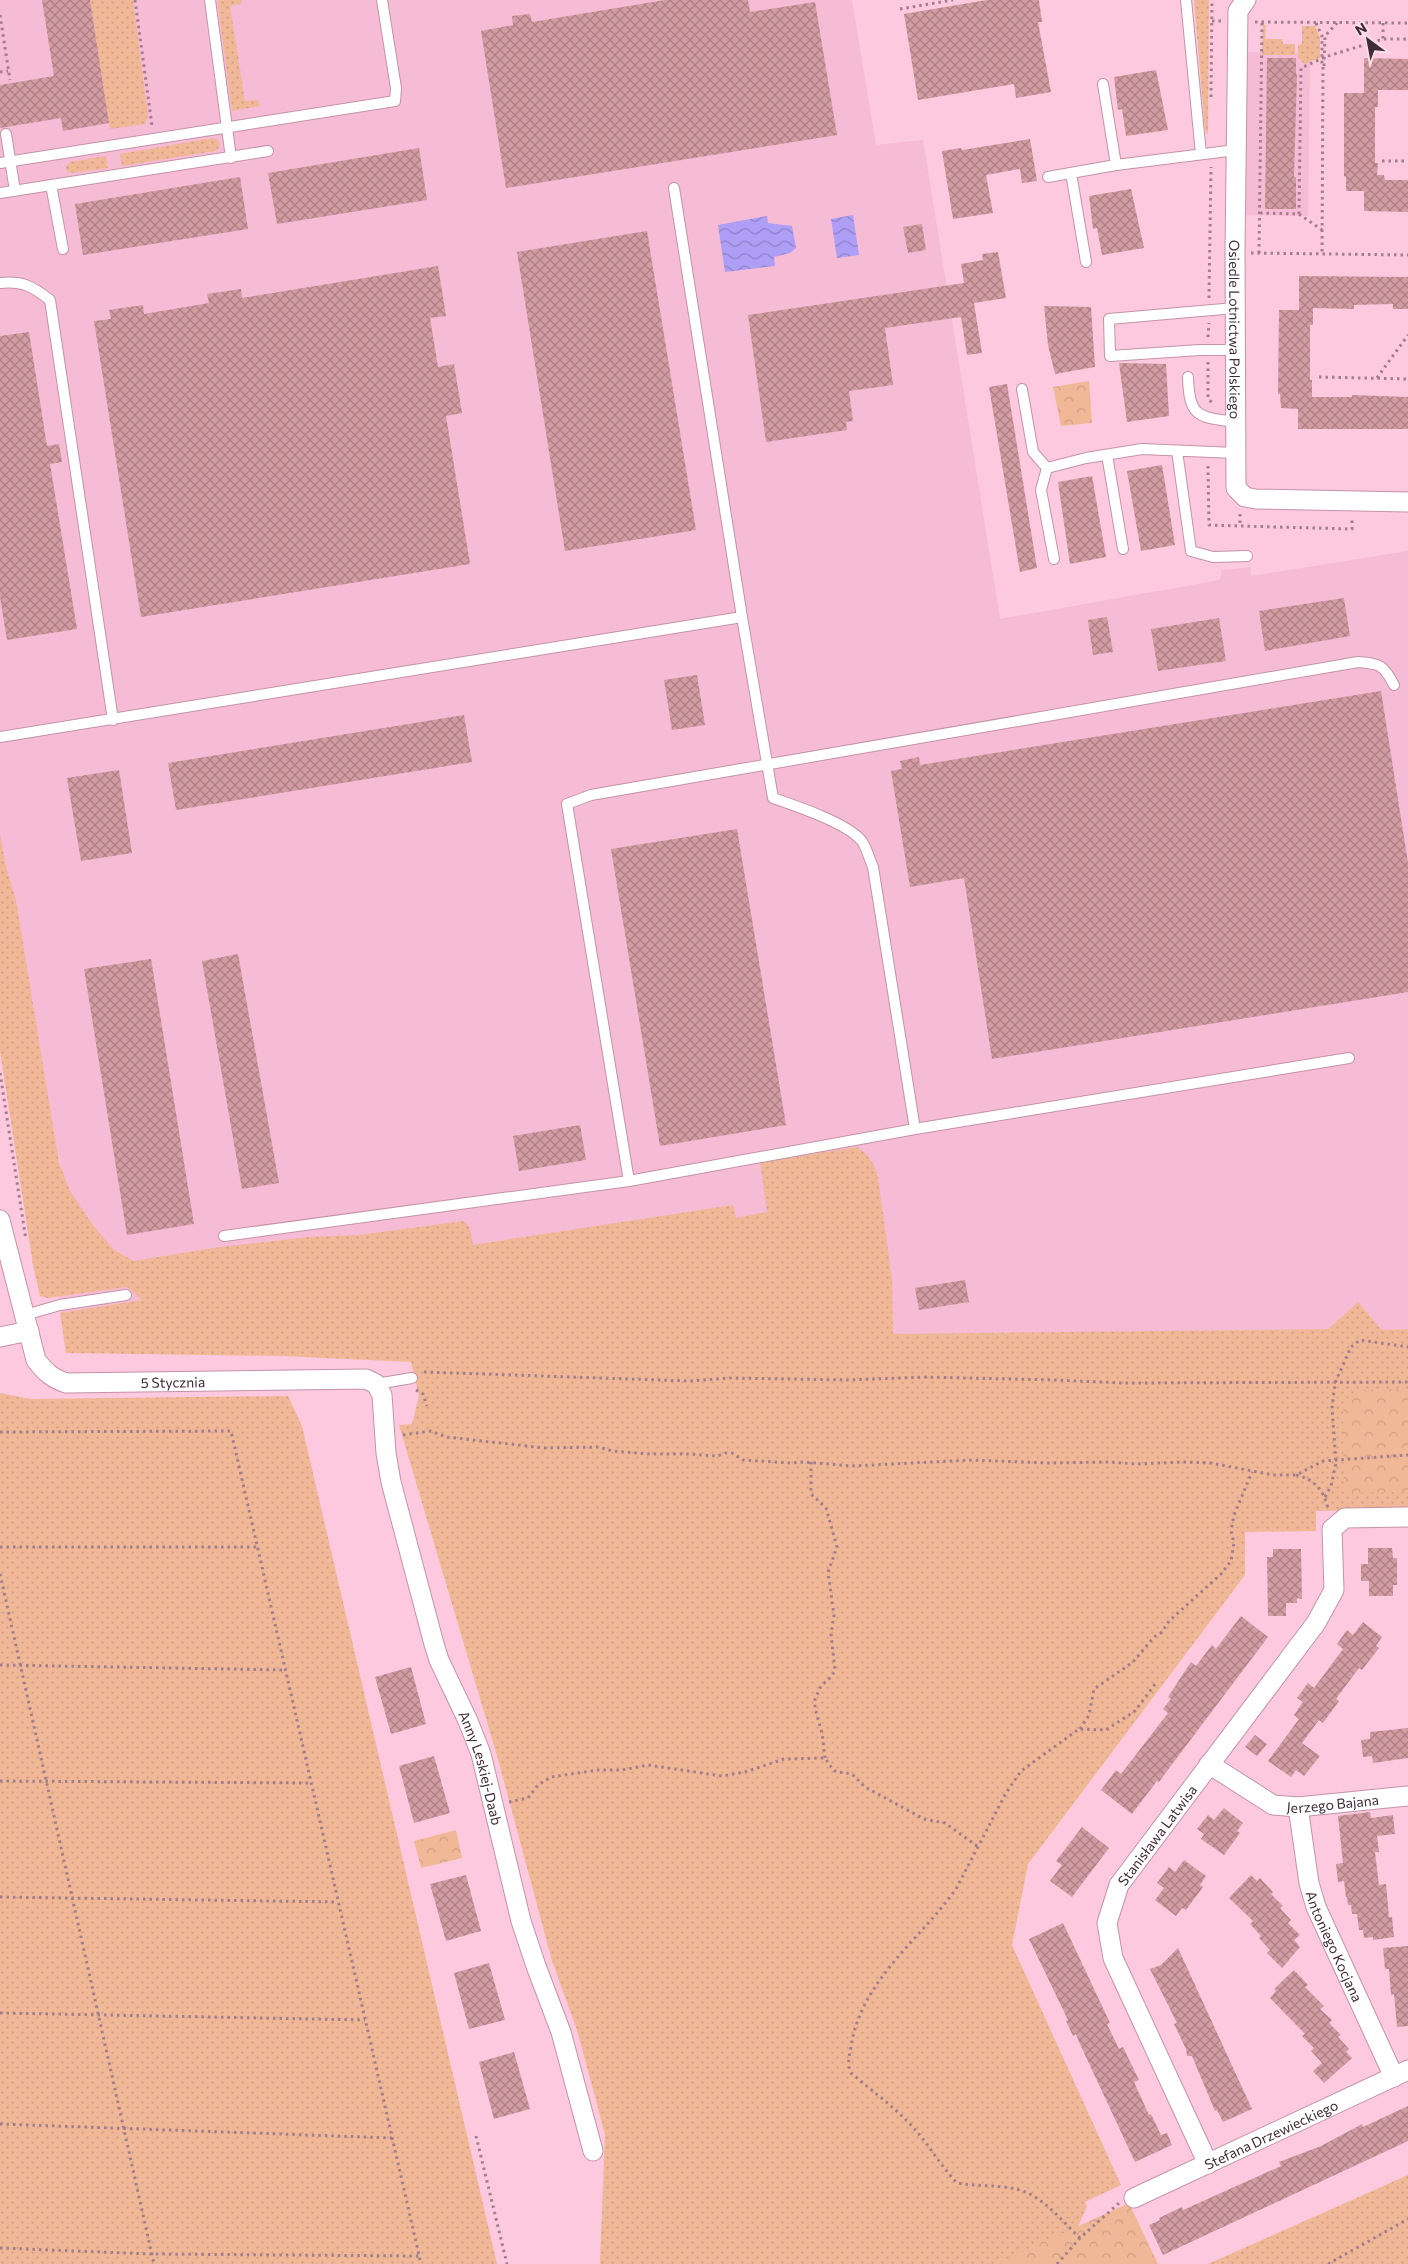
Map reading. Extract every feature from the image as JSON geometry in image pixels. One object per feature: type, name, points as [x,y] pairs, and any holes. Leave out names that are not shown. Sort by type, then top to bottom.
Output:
[{"type":"street","name":"Osiedle Lotnictwa Polskiego","points":[[1242,495],[1235,486],[1236,150],[1238,11],[1246,0]]},
{"type":"street","points":[[1242,495],[1256,499],[1408,502]]},
{"type":"street","name":"5 Stycznia","points":[[0,1220],[36,1360],[52,1378],[66,1383],[366,1379],[376,1384]]},
{"type":"street","points":[[0,1337],[27,1323]]},
{"type":"street","name":"Anny Leskiej-Daab","points":[[376,1384],[382,1395],[391,1482],[434,1644],[439,1660],[468,1721],[480,1754],[521,1921],[561,2032],[594,2151]]},
{"type":"street","points":[[1332,1529],[1345,1518],[1408,1517]]},
{"type":"street","name":"Stanisława Latwisa","points":[[1208,2164],[1113,1958],[1107,1923],[1119,1885],[1316,1623],[1334,1590],[1332,1529]]},
{"type":"street","name":"Jerzego Bajana","points":[[1209,1764],[1272,1805],[1298,1807],[1408,1796]]},
{"type":"street","name":"Antoniego Kocjana","points":[[1298,1807],[1309,1883],[1316,1907],[1401,2074]]},
{"type":"street","name":"Stefana Drzewieckiego","points":[[1134,2198],[1401,2074]]},
{"type":"lane","points":[[210,0],[231,158]]},
{"type":"lane","points":[[5,163],[226,126],[395,101],[396,88],[382,0]]},
{"type":"lane","points":[[1186,0],[1201,154]]},
{"type":"lane","points":[[1103,84],[1116,164]]},
{"type":"lane","points":[[6,134],[5,163],[15,191]]},
{"type":"lane","points":[[1048,177],[1116,164],[1236,150]]},
{"type":"lane","points":[[0,194],[268,151]]},
{"type":"lane","points":[[1071,173],[1086,262]]},
{"type":"lane","points":[[51,185],[64,249]]},
{"type":"lane","points":[[674,188],[742,617],[773,798],[838,824],[861,839],[865,848],[872,867],[915,1129]]},
{"type":"lane","points":[[0,283],[16,282],[35,288],[50,300],[113,720]]},
{"type":"lane","points":[[1235,308],[1109,319],[1110,356],[1200,350],[1235,350]]},
{"type":"lane","points":[[1188,377],[1189,399],[1197,413],[1208,418],[1235,422]]},
{"type":"lane","points":[[1022,389],[1033,452],[1047,468]]},
{"type":"lane","points":[[1047,468],[1107,455],[1142,450],[1235,453]]},
{"type":"lane","points":[[1176,451],[1191,551],[1213,557],[1247,556]]},
{"type":"lane","points":[[1107,455],[1123,549]]},
{"type":"lane","points":[[1047,468],[1041,490],[1054,559]]},
{"type":"lane","points":[[0,737],[742,617]]},
{"type":"lane","points":[[629,1181],[567,804],[591,794],[1358,662],[1378,664],[1387,672],[1394,685]]},
{"type":"lane","points":[[224,1236],[629,1181],[915,1129],[1349,1058]]},
{"type":"lane","points":[[27,1323],[60,1305],[126,1295]]},
{"type":"lane","points":[[376,1384],[414,1374]]},
{"type":"path","points":[[135,0],[152,126],[143,128]]},
{"type":"path","points":[[900,9],[953,0]]},
{"type":"path","points":[[1211,105],[1212,0]]},
{"type":"path","points":[[0,15],[10,80]]},
{"type":"path","points":[[1212,21],[1316,22],[1323,20],[1337,23],[1408,23]]},
{"type":"path","points":[[1260,253],[1262,22]]},
{"type":"path","points":[[1316,22],[1322,36],[1324,57],[1322,254]]},
{"type":"path","points":[[1324,57],[1326,36],[1337,23]]},
{"type":"path","points":[[1382,23],[1383,39]]},
{"type":"path","points":[[1299,214],[1301,68],[1324,57],[1383,39],[1408,39]]},
{"type":"path","points":[[0,72],[8,71]]},
{"type":"path","points":[[1382,161],[1408,161]]},
{"type":"path","points":[[1209,304],[1211,164]]},
{"type":"path","points":[[1276,209],[1276,214]]},
{"type":"path","points":[[1260,214],[1299,214],[1322,230]]},
{"type":"path","points":[[1249,253],[1408,255]]},
{"type":"path","points":[[1208,342],[1209,321]]},
{"type":"path","points":[[1377,378],[1408,335]]},
{"type":"path","points":[[1208,357],[1208,398],[1216,409]]},
{"type":"path","points":[[1318,378],[1408,379]]},
{"type":"path","points":[[1208,460],[1208,525],[1352,529],[1352,516]]},
{"type":"path","points":[[1240,526],[1242,495]]},
{"type":"path","points":[[0,1073],[26,1242]]},
{"type":"path","points":[[1326,1497],[1331,1486],[1335,1459],[1332,1408],[1335,1383],[1350,1347],[1360,1340],[1408,1347]]},
{"type":"path","points":[[414,1374],[423,1372],[689,1380],[924,1378],[1054,1380],[1123,1384],[1408,1382]]},
{"type":"path","points":[[383,1417],[391,1424],[394,1432],[403,1435],[431,1431],[446,1437],[544,1448],[599,1447],[612,1451],[650,1454],[717,1456],[726,1452],[747,1461],[811,1462],[852,1466],[972,1460],[1040,1463],[1212,1463],[1252,1472],[1306,1477],[1315,1483],[1326,1497],[1332,1529]]},
{"type":"path","points":[[0,1432],[231,1432],[420,2264]]},
{"type":"path","points":[[1296,1475],[1323,1461],[1408,1455]]},
{"type":"path","points":[[811,1462],[811,1494],[826,1508],[837,1547],[828,1572],[834,1615],[831,1634],[835,1670],[831,1677],[820,1686],[814,1708],[822,1733],[825,1758],[834,1771],[840,1774],[852,1774],[865,1787],[924,1818],[945,1823],[977,1846]]},
{"type":"path","points":[[1080,2238],[1040,2200],[1023,2191],[981,2184],[958,2183],[944,2169],[907,2121],[851,2073],[848,2065],[852,2037],[864,2004],[876,1983],[956,1889],[1006,1793],[1021,1771],[1080,1729],[1089,1715],[1094,1689],[1133,1662],[1154,1637],[1162,1632],[1169,1621],[1232,1562],[1234,1543],[1230,1531],[1234,1515],[1252,1472]]},
{"type":"path","points":[[0,1547],[257,1547]]},
{"type":"path","points":[[0,1574],[154,2264]]},
{"type":"path","points":[[0,1666],[285,1670]]},
{"type":"path","points":[[1080,1729],[1106,1730],[1135,1711],[1156,1683]]},
{"type":"path","points":[[493,1806],[528,1798],[538,1784],[551,1777],[566,1777],[598,1770],[622,1770],[648,1765],[722,1776],[745,1772],[784,1759],[825,1758]]},
{"type":"path","points":[[0,1781],[311,1783]]},
{"type":"path","points":[[0,1898],[338,1902]]},
{"type":"path","points":[[0,2013],[365,2020]]},
{"type":"path","points":[[0,2124],[392,2138]]},
{"type":"path","points":[[476,2136],[507,2264]]},
{"type":"path","points":[[1057,2264],[1080,2238],[1115,2206],[1125,2199],[1134,2198]]},
{"type":"path","points":[[1328,2264],[1408,2219]]},
{"type":"path","points":[[0,2248],[151,2254],[419,2256]]},
{"type":"shaded area","points":[[0,0],[852,0],[876,145],[923,140],[1000,619],[1220,580],[1222,570],[1251,567],[1251,576],[1408,551],[1408,1329],[1382,1330],[1358,1302],[1328,1329],[67,1350],[0,936]]},
{"type":"shaded area","points":[[1246,52],[1310,53],[1308,216],[1245,215]]},
{"type":"green space","points":[[90,0],[133,0],[148,116],[145,124],[110,129]]},
{"type":"green space","points":[[219,0],[242,0],[241,4],[230,6],[245,101],[258,100],[260,106],[232,111]]},
{"type":"green space","points":[[1194,0],[1209,0],[1208,135],[1205,129]]},
{"type":"green space","points":[[1263,25],[1266,25],[1265,39],[1282,39],[1283,44],[1295,44],[1295,55],[1262,55]]},
{"type":"green space","points":[[1302,26],[1315,26],[1320,37],[1320,58],[1304,64],[1298,57],[1298,45],[1302,44]]},
{"type":"green space","points":[[213,138],[218,140],[220,145],[215,151],[122,166],[120,154]]},
{"type":"green space","points":[[106,156],[108,168],[71,173],[66,170],[66,166],[70,162]]},
{"type":"green space","points":[[1089,381],[1092,423],[1061,426],[1053,387]]},
{"type":"green space","points":[[0,834],[6,867],[16,900],[59,1163],[70,1191],[92,1224],[114,1250],[134,1261],[213,1248],[308,1237],[360,1235],[463,1221],[470,1228],[473,1245],[733,1205],[736,1218],[767,1212],[760,1162],[857,1147],[871,1160],[878,1178],[892,1279],[893,1334],[1328,1329],[1358,1302],[1382,1330],[1408,1329],[1408,1510],[1316,1511],[1316,1531],[1245,1532],[1245,1575],[1028,1864],[1012,1945],[1121,2185],[1085,2202],[1087,2206],[1077,2229],[1048,2264],[600,2264],[605,2134],[577,2030],[552,1961],[498,1759],[399,1425],[412,1424],[419,1396],[411,1362],[282,1356],[66,1353],[60,1313],[142,1300],[127,1287],[47,1298],[40,1296],[33,1265],[0,1051]]},
{"type":"green space","points":[[1408,1389],[1408,1492],[1344,1493],[1343,1403],[1356,1390]]},
{"type":"green space","points":[[0,1393],[31,1399],[288,1396],[302,1426],[497,2264],[0,2264]]},
{"type":"green space","points":[[456,1830],[462,1858],[421,1868],[414,1841]]},
{"type":"green space","points":[[1408,2175],[1408,2264],[1208,2264]]},
{"type":"green space","points":[[1129,2203],[1158,2264],[996,2264]]},
{"type":"water","points":[[853,215],[859,255],[837,258],[831,219]]},
{"type":"water","points":[[767,216],[768,223],[792,226],[796,248],[790,253],[774,257],[775,266],[725,272],[718,225]]},
{"type":"building","points":[[42,0],[90,0],[109,123],[63,131],[61,118],[0,128],[0,85],[54,76]]},
{"type":"building","points":[[665,0],[748,0],[750,12],[815,2],[837,135],[506,188],[481,31],[513,25],[512,16],[530,14],[532,22]]},
{"type":"building","points":[[987,0],[1039,0],[1042,22],[1038,22],[1051,92],[1016,98],[1014,84],[918,100],[904,14]]},
{"type":"building","points":[[1267,58],[1296,58],[1294,177],[1296,177],[1296,209],[1265,209]]},
{"type":"building","points":[[1364,58],[1408,59],[1408,90],[1378,90],[1378,107],[1375,107],[1375,163],[1378,163],[1377,175],[1384,175],[1385,180],[1408,180],[1408,212],[1364,211],[1364,191],[1346,191],[1346,177],[1344,176],[1344,93],[1364,93]]},
{"type":"building","points":[[1156,70],[1168,130],[1126,136],[1122,109],[1118,110],[1114,77]]},
{"type":"building","points":[[1030,139],[1037,181],[1022,183],[1020,169],[986,175],[993,213],[953,219],[942,151],[961,148],[962,150]]},
{"type":"building","points":[[419,148],[427,200],[277,224],[268,173]]},
{"type":"building","points":[[240,177],[248,229],[83,255],[75,204]]},
{"type":"building","points":[[1131,189],[1144,248],[1102,255],[1097,228],[1093,229],[1089,196]]},
{"type":"building","points":[[922,224],[926,250],[908,253],[903,227]]},
{"type":"building","points":[[647,231],[696,530],[565,551],[517,252]]},
{"type":"building","points":[[998,252],[1006,298],[974,303],[982,353],[967,355],[961,317],[885,328],[893,385],[849,391],[853,421],[846,422],[847,430],[766,442],[748,315],[964,283],[961,264],[983,260],[982,254]]},
{"type":"building","points":[[438,266],[446,316],[430,318],[438,367],[454,364],[462,413],[446,416],[470,564],[141,617],[94,321],[111,319],[109,310],[143,305],[144,314],[209,303],[207,294],[241,289],[242,298]]},
{"type":"building","points":[[1299,276],[1408,277],[1408,309],[1393,309],[1393,304],[1354,305],[1354,309],[1313,308],[1313,325],[1310,325],[1310,380],[1312,380],[1312,397],[1352,397],[1352,395],[1408,397],[1408,429],[1298,429],[1298,409],[1281,408],[1280,394],[1278,394],[1279,310],[1299,310]]},
{"type":"building","points":[[1044,306],[1091,307],[1095,367],[1055,374],[1048,345]]},
{"type":"building","points":[[29,332],[47,446],[59,444],[62,462],[50,464],[77,629],[7,640],[0,597],[0,336]]},
{"type":"building","points":[[1119,363],[1166,364],[1169,416],[1127,422]]},
{"type":"building","points":[[1007,384],[1037,568],[1020,572],[989,387]]},
{"type":"building","points":[[1162,465],[1175,545],[1141,551],[1127,471]]},
{"type":"building","points":[[1092,476],[1106,557],[1070,564],[1058,482]]},
{"type":"building","points":[[1344,598],[1350,636],[1265,651],[1259,611]]},
{"type":"building","points":[[1107,617],[1113,652],[1093,655],[1088,620]]},
{"type":"building","points":[[1219,618],[1226,661],[1158,671],[1151,629]]},
{"type":"building","points":[[697,675],[705,725],[672,730],[664,680]]},
{"type":"building","points":[[1381,691],[1408,863],[1408,992],[992,1059],[964,878],[910,887],[891,771],[902,769],[900,761],[919,757],[920,765]]},
{"type":"building","points":[[464,715],[472,762],[176,810],[168,763]]},
{"type":"building","points":[[119,770],[132,853],[81,861],[67,778]]},
{"type":"building","points":[[737,829],[786,1125],[660,1146],[611,849]]},
{"type":"building","points":[[238,954],[279,1183],[242,1189],[202,961]]},
{"type":"building","points":[[151,959],[194,1224],[127,1235],[84,969]]},
{"type":"building","points":[[580,1125],[586,1160],[519,1171],[513,1136]]},
{"type":"building","points":[[965,1280],[969,1302],[919,1310],[915,1288]]},
{"type":"building","points":[[1368,1548],[1392,1548],[1393,1558],[1397,1558],[1397,1585],[1393,1585],[1393,1596],[1369,1596],[1369,1581],[1361,1581],[1361,1564],[1368,1564]]},
{"type":"building","points":[[1273,1549],[1301,1549],[1302,1599],[1297,1598],[1297,1603],[1286,1603],[1286,1616],[1268,1616],[1267,1557],[1273,1557]]},
{"type":"building","points":[[1241,1616],[1268,1637],[1159,1782],[1157,1781],[1132,1814],[1101,1790],[1116,1770],[1121,1774],[1168,1713],[1163,1709],[1171,1699],[1168,1697],[1191,1662],[1196,1666],[1212,1645],[1216,1649]]},
{"type":"building","points":[[1363,1622],[1382,1637],[1376,1646],[1379,1648],[1362,1670],[1359,1668],[1347,1684],[1336,1699],[1339,1701],[1323,1723],[1319,1720],[1302,1743],[1320,1756],[1304,1776],[1296,1770],[1291,1777],[1268,1761],[1299,1719],[1294,1715],[1303,1702],[1297,1698],[1308,1683],[1314,1688],[1343,1649],[1337,1644],[1347,1630],[1353,1635]]},
{"type":"building","points":[[411,1667],[426,1724],[391,1734],[375,1677]]},
{"type":"building","points":[[1408,1728],[1408,1758],[1373,1763],[1372,1756],[1363,1757],[1361,1740],[1370,1739],[1370,1732]]},
{"type":"building","points":[[1255,1735],[1267,1744],[1257,1756],[1245,1747]]},
{"type":"building","points":[[434,1756],[450,1813],[414,1823],[399,1766]]},
{"type":"building","points":[[1224,1808],[1243,1823],[1237,1831],[1240,1833],[1224,1855],[1201,1839],[1204,1834],[1197,1829],[1208,1815],[1214,1820]]},
{"type":"building","points":[[1370,1812],[1371,1818],[1393,1815],[1395,1834],[1377,1836],[1379,1852],[1375,1852],[1379,1885],[1386,1884],[1389,1917],[1392,1917],[1394,1937],[1373,1940],[1373,1937],[1364,1938],[1363,1930],[1359,1930],[1357,1914],[1352,1914],[1351,1905],[1348,1905],[1344,1881],[1338,1882],[1336,1864],[1343,1863],[1338,1816]]},
{"type":"building","points":[[1082,1827],[1109,1848],[1072,1897],[1050,1881],[1062,1865],[1056,1861]]},
{"type":"building","points":[[1184,1860],[1206,1876],[1200,1885],[1203,1887],[1186,1910],[1182,1908],[1176,1916],[1155,1900],[1164,1888],[1157,1883],[1169,1867],[1175,1872]]},
{"type":"building","points":[[466,1875],[481,1931],[446,1941],[430,1884]]},
{"type":"building","points":[[1251,1875],[1257,1881],[1260,1878],[1273,1892],[1271,1894],[1283,1906],[1280,1908],[1291,1920],[1288,1923],[1300,1935],[1294,1940],[1300,1947],[1282,1968],[1267,1953],[1270,1950],[1250,1924],[1253,1921],[1229,1898]]},
{"type":"building","points":[[1063,1923],[1110,2023],[1107,2024],[1119,2049],[1123,2047],[1139,2080],[1134,2082],[1149,2115],[1151,2114],[1161,2135],[1167,2133],[1172,2145],[1135,2162],[1076,2034],[1073,2036],[1066,2021],[1068,2020],[1029,1939]]},
{"type":"building","points":[[1408,1946],[1408,2026],[1397,2027],[1394,1994],[1391,1995],[1389,1969],[1385,1969],[1383,1948]]},
{"type":"building","points":[[1178,1948],[1252,2109],[1223,2122],[1217,2110],[1215,2111],[1192,2056],[1187,2056],[1186,2049],[1174,2024],[1177,2023],[1150,1969],[1161,1965]]},
{"type":"building","points":[[489,1963],[505,2020],[469,2029],[454,1973]]},
{"type":"building","points":[[1294,1970],[1308,1985],[1305,1987],[1324,2006],[1320,2009],[1332,2020],[1329,2023],[1341,2035],[1338,2037],[1349,2049],[1346,2052],[1352,2058],[1324,2083],[1313,2071],[1322,2063],[1311,2051],[1314,2048],[1302,2036],[1305,2034],[1270,1998],[1276,1991],[1274,1989]]},
{"type":"building","points":[[514,2052],[530,2109],[494,2119],[479,2062]]},
{"type":"building","points":[[1408,2106],[1408,2141],[1163,2255],[1149,2225],[1160,2220],[1159,2218],[1182,2207],[1183,2210],[1281,2166],[1279,2162],[1321,2146],[1362,2124],[1363,2127]]}]
